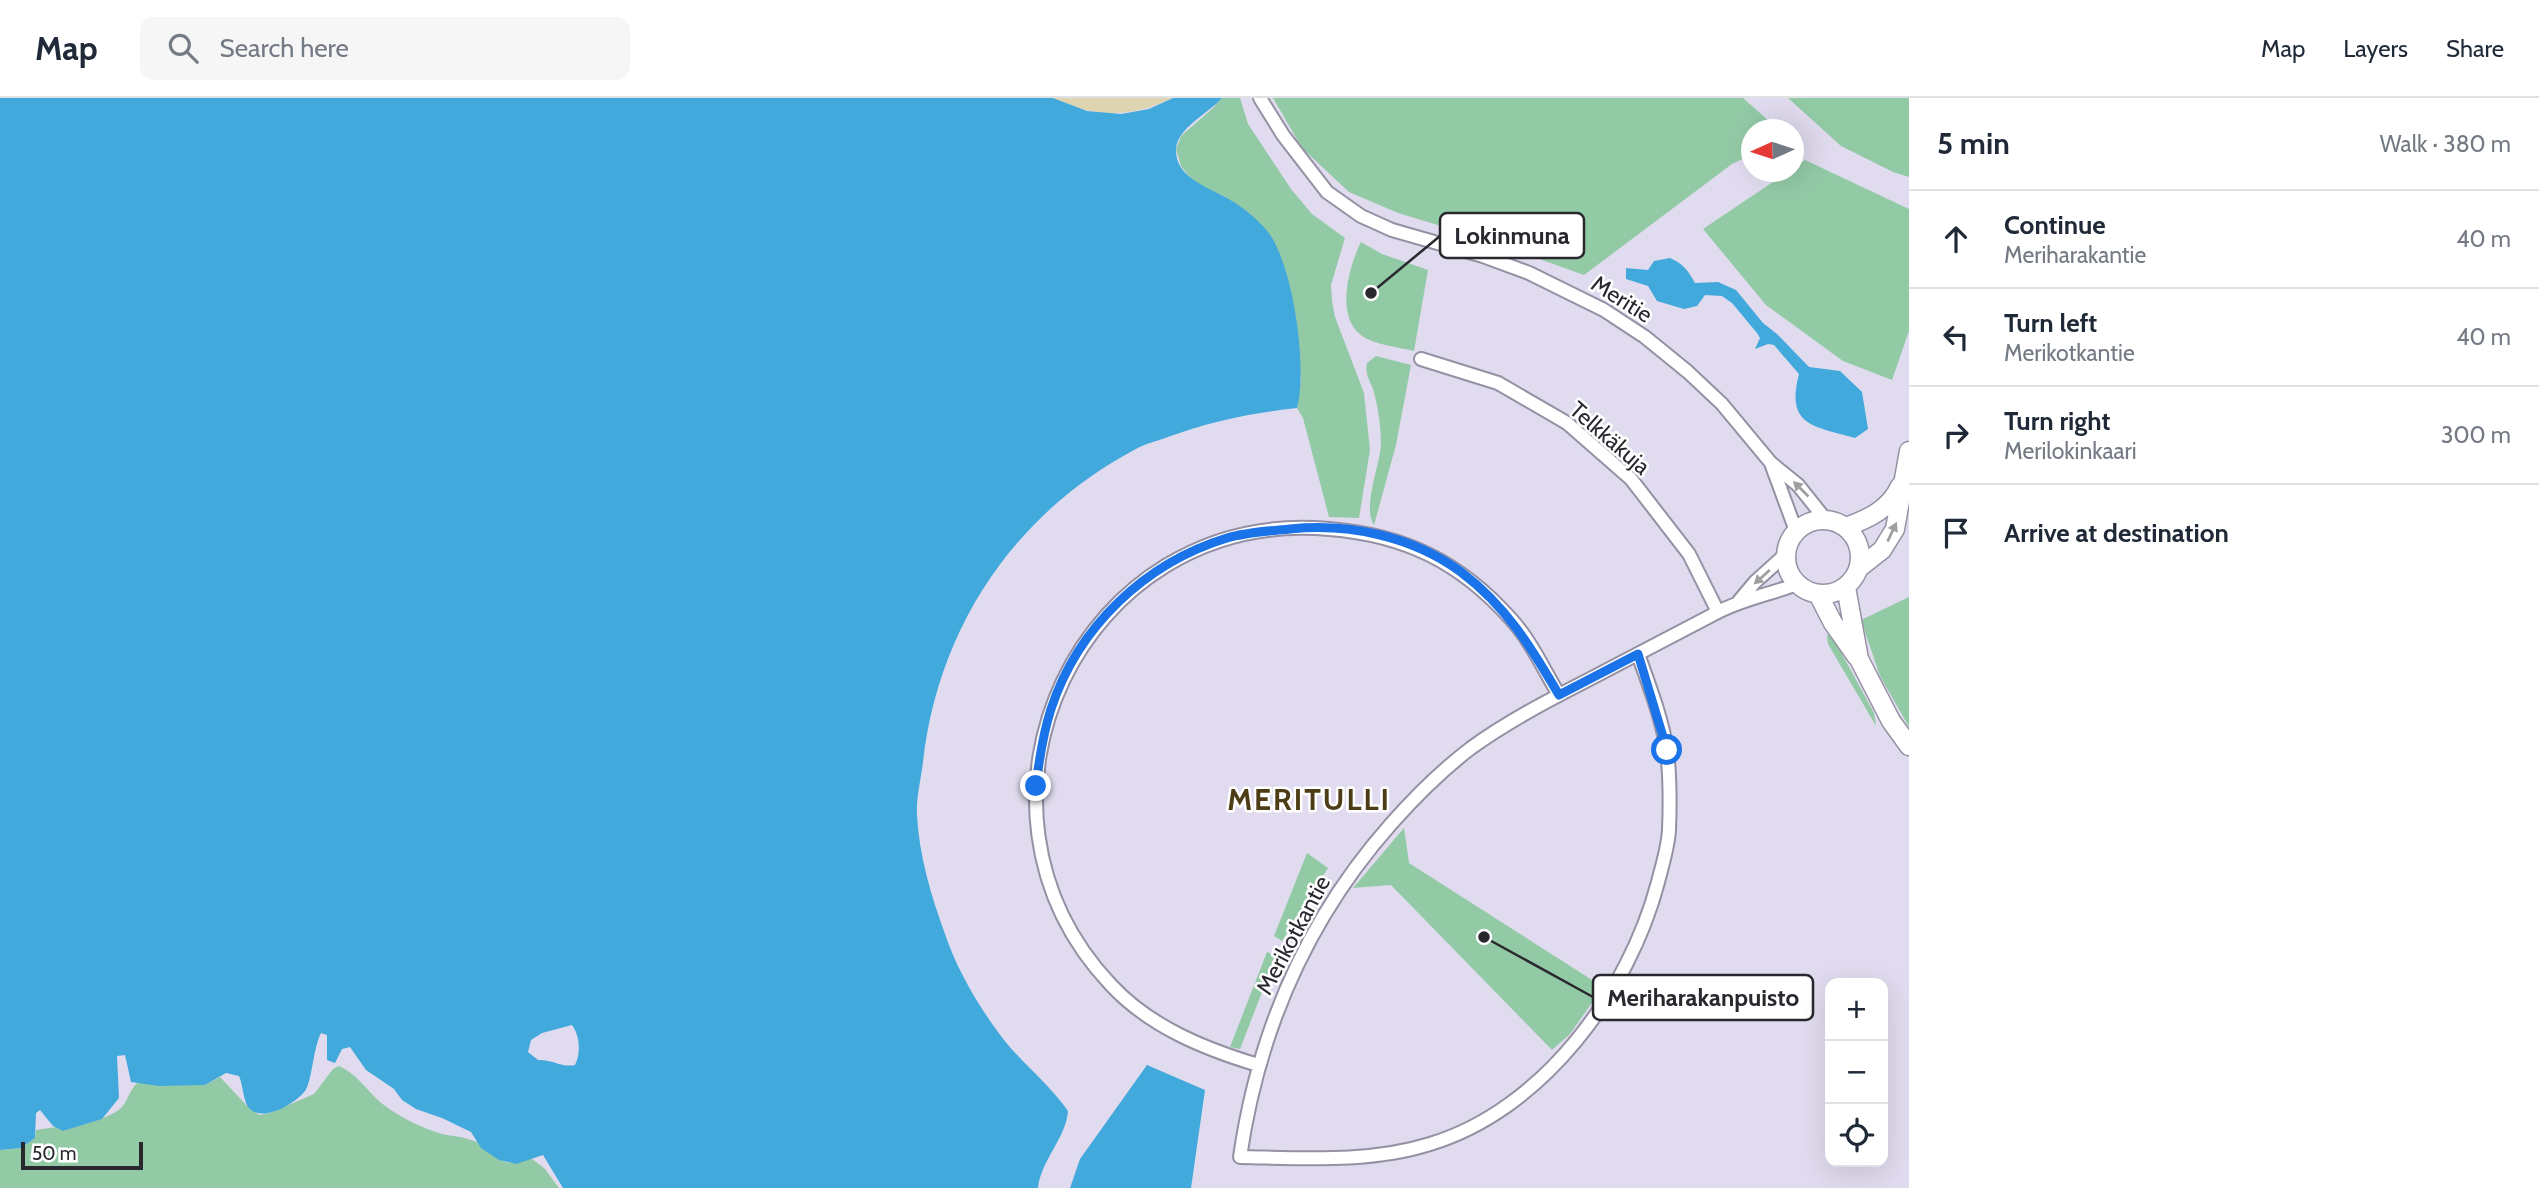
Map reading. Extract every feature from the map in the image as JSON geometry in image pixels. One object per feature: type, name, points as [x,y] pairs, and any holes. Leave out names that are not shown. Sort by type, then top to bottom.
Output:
[{"type":"street","name":"Meritie","points":[[1259,98],[1312,174],[1327,192],[1343,205],[1392,230],[1483,256],[1529,273],[1604,310],[1645,337],[1722,404],[1770,463],[1808,495],[1826,520]]},
{"type":"street","name":"Telkkäkuja","points":[[1421,359],[1498,383],[1567,423],[1631,479],[1689,554],[1718,612]]},
{"type":"street","points":[[1859,568],[1858,544],[1846,527],[1826,520],[1815,521],[1796,531],[1790,540],[1786,554],[1789,573],[1797,584],[1818,594],[1828,594],[1846,587],[1859,568],[1882,550],[1895,529],[1909,451]]},
{"type":"street","name":"Meritie","points":[[1770,463],[1788,503],[1796,531]]},
{"type":"street","points":[[1846,527],[1874,515],[1890,503],[1902,483]]},
{"type":"street","points":[[1258,1065],[1217,1053],[1186,1039],[1164,1027],[1112,987],[1071,932],[1054,894],[1037,822],[1036,786],[1040,755],[1051,709],[1062,682],[1078,651],[1095,628],[1124,596],[1168,564],[1229,537],[1312,527],[1360,531],[1401,541],[1432,554],[1461,572],[1512,620],[1559,695]]},
{"type":"street","name":"Merikotkantie","points":[[1739,601],[1786,554]]},
{"type":"street","name":"Merikotkantie","points":[[1638,654],[1667,750],[1669,833],[1651,910],[1639,939],[1609,996],[1581,1038],[1535,1083],[1490,1118],[1431,1144],[1380,1154],[1342,1157],[1240,1157],[1258,1065],[1280,999],[1314,930],[1350,873],[1412,800],[1472,748],[1559,695],[1739,601],[1763,597],[1797,584]]},
{"type":"street","points":[[1846,587],[1859,659]]},
{"type":"street","points":[[1818,594],[1833,623],[1859,659],[1891,721],[1909,746]]},
{"type":"green space","points":[[1222,98],[1240,98],[1248,124],[1291,189],[1312,214],[1345,238],[1331,285],[1335,317],[1364,393],[1370,450],[1359,518],[1329,517],[1303,418],[1297,408],[1301,379],[1293,300],[1226,197],[1194,183],[1181,166],[1176,149],[1181,136]]},
{"type":"green space","points":[[1273,98],[1743,98],[1767,119],[1741,119],[1741,160],[1584,275],[1484,239],[1398,213],[1349,192],[1302,148]]},
{"type":"green space","points":[[1788,98],[1909,98],[1909,177],[1841,146]]},
{"type":"green space","points":[[1804,161],[1909,209],[1909,331],[1892,380],[1843,361],[1766,305],[1703,229],[1773,182],[1804,182]]},
{"type":"green space","points":[[1361,242],[1382,254],[1428,270],[1414,351],[1373,341],[1353,327],[1346,304],[1347,290],[1352,264]]},
{"type":"green space","points":[[1376,356],[1411,365],[1396,445],[1374,525],[1370,508],[1381,437],[1367,363]]},
{"type":"green space","points":[[1909,597],[1909,727],[1880,676],[1861,620]]},
{"type":"green space","points":[[1830,632],[1874,713],[1876,726],[1828,644],[1827,636]]},
{"type":"green space","points":[[1404,828],[1409,863],[1603,987],[1570,1034],[1552,1050],[1391,885],[1353,888]]},
{"type":"green space","points":[[1307,853],[1328,868],[1282,941],[1274,936]]},
{"type":"green space","points":[[1267,952],[1276,956],[1240,1049],[1230,1047]]},
{"type":"green space","points":[[339,1066],[352,1074],[384,1105],[419,1126],[474,1141],[504,1162],[519,1162],[531,1158],[545,1169],[559,1188],[0,1188],[0,1150],[21,1148],[35,1138],[36,1130],[56,1127],[64,1131],[111,1115],[122,1107],[137,1083],[205,1085],[220,1077],[251,1110],[260,1115],[314,1094],[333,1069]]},
{"type":"sand","points":[[1053,98],[1173,98],[1142,109],[1113,113],[1083,109]]},
{"type":"water","points":[[0,98],[1053,98],[1087,111],[1121,114],[1149,109],[1173,98],[1222,98],[1182,134],[1176,149],[1177,159],[1194,180],[1254,217],[1277,247],[1285,267],[1296,317],[1301,368],[1297,408],[1216,422],[1142,446],[1091,476],[1053,507],[1018,542],[989,580],[965,621],[945,666],[931,713],[917,809],[923,860],[940,920],[970,989],[995,1028],[1068,1111],[1063,1130],[1044,1168],[1038,1188],[563,1188],[543,1155],[516,1164],[499,1160],[481,1148],[471,1132],[416,1109],[402,1100],[394,1089],[366,1070],[350,1047],[342,1049],[335,1063],[327,1060],[327,1035],[321,1033],[305,1091],[278,1110],[261,1114],[254,1112],[246,1104],[239,1076],[226,1073],[205,1085],[159,1086],[131,1082],[125,1055],[117,1056],[119,1098],[102,1119],[63,1131],[53,1126],[40,1110],[36,1113],[35,1138],[21,1148],[0,1150]],"holes":[[[572,1025],[579,1045],[575,1065],[538,1060],[528,1052],[531,1040],[542,1033]]]},
{"type":"water","points":[[1670,258],[1685,268],[1695,283],[1718,282],[1736,290],[1763,323],[1809,367],[1840,371],[1862,392],[1868,429],[1855,438],[1807,421],[1796,405],[1799,374],[1774,345],[1768,344],[1755,349],[1760,338],[1757,333],[1732,303],[1722,296],[1705,295],[1697,306],[1684,309],[1657,301],[1648,286],[1626,279],[1626,268],[1648,270],[1654,261]]},
{"type":"water","points":[[1147,1065],[1205,1090],[1191,1188],[1070,1188],[1080,1159]]},
{"type":"place","name":"Lokinmuna","points":[[1371,293]]},
{"type":"place","name":"Meriharakanpuisto","points":[[1484,937]]},
{"type":"district","name":"MERITULLI","points":[[1309,799]]},
{"type":"route","points":[[1036,786],[1051,709],[1062,682],[1078,651],[1124,596],[1168,564],[1229,537],[1312,527],[1360,531],[1401,541],[1432,554],[1461,572],[1512,620],[1559,695],[1638,654],[1667,750]]}]
